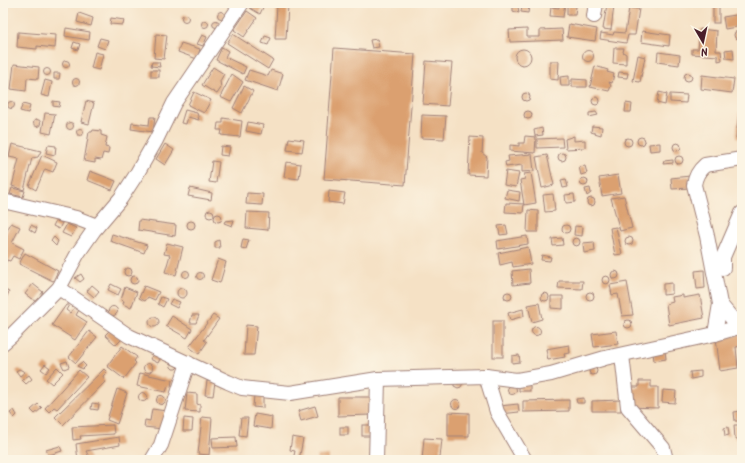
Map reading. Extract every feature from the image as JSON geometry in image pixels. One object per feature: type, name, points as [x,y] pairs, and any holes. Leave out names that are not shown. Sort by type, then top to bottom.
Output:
[{"type":"street","points":[[3,343],[59,288],[78,253],[136,175],[156,140],[174,103],[242,3]]},
{"type":"street","points":[[715,334],[720,304],[694,185],[695,178],[700,169],[705,165],[742,159]]},
{"type":"street","points":[[3,201],[76,218],[97,226]]},
{"type":"street","points":[[723,268],[724,257],[742,213]]},
{"type":"street","points":[[59,288],[129,336],[242,388],[290,393],[378,379],[486,376],[517,380],[551,374],[622,355],[741,327],[720,304]]},
{"type":"street","points":[[622,355],[628,407],[663,448],[666,460]]},
{"type":"street","points":[[152,460],[161,446],[188,363]]},
{"type":"street","points":[[486,376],[497,412],[525,460]]},
{"type":"street","points":[[376,460],[378,379]]},
{"type":"building","points":[[253,3],[265,3],[260,14],[250,8]]},
{"type":"building","points":[[559,3],[565,3],[563,17],[550,16],[551,7],[559,8]]},
{"type":"building","points":[[632,3],[641,3],[641,6],[631,5]]},
{"type":"building","points":[[607,4],[614,5],[611,30],[603,29]]},
{"type":"building","points":[[277,5],[288,5],[286,39],[275,39]]},
{"type":"building","points":[[522,5],[529,6],[528,13],[521,12]]},
{"type":"building","points":[[567,5],[576,6],[575,15],[567,15]]},
{"type":"building","points":[[513,6],[518,6],[519,13],[513,11]]},
{"type":"building","points":[[713,6],[719,6],[719,23],[713,23]]},
{"type":"building","points":[[629,8],[639,9],[635,35],[628,35],[626,43],[600,39],[601,33],[613,35],[614,32],[625,33]]},
{"type":"building","points":[[247,11],[257,18],[244,37],[234,30]]},
{"type":"building","points":[[221,12],[224,15],[221,18],[218,15]]},
{"type":"building","points":[[79,13],[93,18],[91,26],[77,22]]},
{"type":"building","points":[[742,14],[742,26],[725,29],[723,17]]},
{"type":"building","points":[[185,15],[188,18],[185,21],[182,18]]},
{"type":"building","points":[[111,18],[124,20],[123,25],[110,24]]},
{"type":"building","points":[[205,21],[208,24],[205,27],[202,24]]},
{"type":"building","points":[[216,21],[219,24],[216,27],[213,24]]},
{"type":"building","points":[[569,24],[597,29],[595,41],[567,37]]},
{"type":"building","points":[[66,28],[90,32],[89,40],[65,36]]},
{"type":"building","points":[[527,29],[527,37],[540,37],[540,30],[562,29],[563,40],[510,42],[509,30]]},
{"type":"building","points":[[700,29],[717,31],[716,51],[721,51],[722,60],[718,61],[718,56],[692,54],[692,49],[698,49]]},
{"type":"building","points":[[642,31],[670,35],[669,46],[641,42]]},
{"type":"building","points":[[738,31],[741,32],[741,38],[738,39],[735,38],[734,35],[735,32]]},
{"type":"building","points":[[18,32],[56,35],[55,48],[37,46],[37,49],[17,47]]},
{"type":"building","points":[[156,34],[167,35],[164,59],[154,58]]},
{"type":"building","points":[[233,34],[273,60],[268,69],[227,43]]},
{"type":"building","points":[[202,35],[207,37],[203,46],[197,44]]},
{"type":"building","points":[[265,36],[271,38],[268,45],[262,43]]},
{"type":"building","points":[[100,38],[108,40],[105,49],[97,46]]},
{"type":"building","points":[[377,39],[379,47],[372,48],[370,40]]},
{"type":"building","points":[[74,42],[80,44],[78,50],[72,48]]},
{"type":"building","points":[[181,43],[200,49],[197,59],[178,52]]},
{"type":"building","points":[[222,47],[228,51],[225,57],[246,67],[243,74],[216,60]]},
{"type":"building","points":[[334,48],[415,54],[405,185],[324,179]]},
{"type":"building","points":[[614,48],[624,48],[623,52],[626,54],[626,64],[613,63]]},
{"type":"building","points":[[523,49],[530,54],[531,57],[526,64],[523,65],[516,60],[515,57],[520,50]]},
{"type":"building","points":[[733,49],[734,59],[726,58],[725,50]]},
{"type":"building","points":[[588,50],[592,52],[594,56],[592,60],[588,62],[584,60],[582,56],[584,52]]},
{"type":"building","points":[[95,52],[103,54],[99,70],[91,68]]},
{"type":"building","points":[[658,52],[680,55],[679,65],[657,62]]},
{"type":"building","points":[[638,55],[645,57],[640,82],[633,81]]},
{"type":"building","points":[[66,61],[69,64],[66,67],[63,64]]},
{"type":"building","points":[[426,61],[452,63],[448,106],[423,104]]},
{"type":"building","points":[[550,61],[559,61],[558,80],[550,79]]},
{"type":"building","points":[[152,62],[159,62],[160,67],[151,66]]},
{"type":"building","points":[[14,64],[39,67],[38,79],[27,78],[26,91],[11,89]]},
{"type":"building","points":[[595,66],[608,70],[607,72],[614,74],[612,83],[609,82],[611,86],[609,91],[590,87]]},
{"type":"building","points":[[213,67],[224,74],[220,81],[221,88],[217,94],[202,85]]},
{"type":"building","points":[[47,69],[50,72],[47,75],[44,72]]},
{"type":"building","points":[[151,70],[159,70],[159,77],[151,77]]},
{"type":"building","points":[[249,70],[268,76],[271,70],[283,74],[278,91],[245,80]]},
{"type":"building","points":[[619,72],[628,73],[627,78],[618,77]]},
{"type":"building","points":[[54,73],[60,73],[59,79],[54,79]]},
{"type":"building","points":[[688,73],[691,74],[691,80],[688,81],[685,80],[684,77],[685,74]]},
{"type":"building","points":[[232,74],[243,82],[231,102],[220,97]]},
{"type":"building","points":[[702,75],[734,79],[732,93],[701,89]]},
{"type":"building","points":[[569,76],[569,86],[561,86],[560,77]]},
{"type":"building","points":[[76,79],[79,82],[76,85],[73,82]]},
{"type":"building","points":[[572,79],[587,80],[587,87],[572,87]]},
{"type":"building","points":[[45,80],[52,82],[49,97],[41,95]]},
{"type":"building","points":[[244,86],[253,91],[242,113],[233,108]]},
{"type":"building","points":[[194,92],[211,100],[204,113],[188,105]]},
{"type":"building","points":[[659,92],[667,94],[665,105],[657,103]]},
{"type":"building","points":[[526,93],[529,94],[529,100],[526,101],[523,100],[522,97],[523,94]]},
{"type":"building","points":[[670,94],[687,95],[686,103],[670,102]]},
{"type":"building","points":[[596,97],[599,98],[599,104],[596,105],[593,104],[592,101],[593,98]]},
{"type":"building","points":[[53,101],[60,102],[59,107],[53,106]]},
{"type":"building","points":[[86,101],[94,103],[89,124],[81,122]]},
{"type":"building","points":[[11,102],[14,105],[11,108],[8,105]]},
{"type":"building","points":[[626,103],[632,104],[631,112],[625,112]]},
{"type":"building","points":[[23,104],[30,106],[28,113],[20,111]]},
{"type":"building","points":[[185,110],[197,113],[199,120],[188,117],[186,124],[181,123]]},
{"type":"building","points":[[528,111],[531,112],[531,118],[528,119],[525,118],[524,115],[525,112]]},
{"type":"building","points":[[596,112],[598,115],[589,117],[589,113]]},
{"type":"building","points":[[739,112],[742,112],[742,139],[736,138]]},
{"type":"building","points":[[45,113],[55,114],[51,134],[42,132]]},
{"type":"building","points":[[422,115],[446,116],[444,139],[421,138]]},
{"type":"building","points":[[150,117],[155,117],[153,132],[131,129],[132,123],[149,125]]},
{"type":"building","points":[[223,118],[242,121],[240,137],[221,135],[222,130],[217,130],[218,123],[223,123]]},
{"type":"building","points":[[37,120],[40,123],[37,126],[34,123]]},
{"type":"building","points":[[248,122],[263,125],[261,134],[246,131]]},
{"type":"building","points":[[70,123],[73,126],[70,129],[67,126]]},
{"type":"building","points":[[592,126],[602,127],[601,135],[591,132]]},
{"type":"building","points":[[542,128],[543,135],[535,136],[534,130]]},
{"type":"building","points":[[80,129],[83,132],[80,135],[77,132]]},
{"type":"building","points":[[93,130],[101,131],[101,135],[107,137],[105,147],[109,148],[108,154],[103,153],[101,160],[95,159],[95,163],[84,161],[89,132],[92,132]]},
{"type":"building","points":[[525,136],[536,137],[535,153],[510,151],[510,145],[519,146],[519,143],[524,143]]},
{"type":"building","points":[[574,136],[574,141],[585,140],[585,148],[566,149],[565,139]]},
{"type":"building","points":[[470,137],[483,138],[482,153],[487,157],[486,176],[468,175]]},
{"type":"building","points":[[641,137],[644,138],[644,144],[641,145],[638,144],[637,141],[638,138]]},
{"type":"building","points":[[289,138],[304,140],[302,152],[287,150]]},
{"type":"building","points":[[562,138],[563,147],[537,148],[537,139]]},
{"type":"building","points":[[628,138],[631,139],[631,145],[628,146],[625,145],[624,142],[625,139]]},
{"type":"building","points":[[660,143],[660,150],[650,151],[649,144]]},
{"type":"building","points":[[677,143],[680,144],[680,150],[677,151],[674,150],[673,147],[674,144]]},
{"type":"building","points":[[12,144],[41,151],[38,157],[32,158],[24,190],[12,186],[19,159],[9,157]]},
{"type":"building","points":[[165,144],[174,150],[165,165],[156,159]]},
{"type":"building","points":[[48,145],[56,146],[55,155],[46,153]]},
{"type":"building","points":[[221,146],[230,147],[228,156],[220,155]]},
{"type":"building","points":[[562,153],[565,154],[565,160],[562,161],[559,160],[558,157],[559,154]]},
{"type":"building","points":[[532,154],[534,171],[522,172],[522,165],[506,167],[505,162],[509,161],[508,156]]},
{"type":"building","points":[[42,155],[57,162],[53,172],[45,169],[36,190],[29,186]]},
{"type":"building","points":[[547,155],[554,185],[542,188],[536,157]]},
{"type":"building","points":[[679,156],[682,157],[682,163],[679,164],[676,163],[675,160],[676,157]]},
{"type":"building","points":[[673,160],[673,163],[663,164],[664,161]]},
{"type":"building","points":[[212,161],[219,162],[216,183],[209,182]]},
{"type":"building","points":[[286,162],[301,164],[299,179],[284,177]]},
{"type":"building","points":[[585,166],[587,173],[581,175],[579,167]]},
{"type":"building","points":[[90,171],[116,181],[112,190],[87,180]]},
{"type":"building","points":[[506,171],[519,173],[516,187],[504,185]]},
{"type":"building","points":[[531,173],[536,203],[524,205],[520,180],[525,179],[524,174]]},
{"type":"building","points":[[618,175],[621,193],[602,196],[599,178]]},
{"type":"building","points":[[690,176],[690,188],[672,189],[671,178]]},
{"type":"building","points":[[584,178],[587,179],[587,185],[584,186],[581,185],[580,182],[581,179]]},
{"type":"building","points":[[566,179],[568,187],[563,188],[561,180]]},
{"type":"building","points":[[12,188],[25,191],[23,197],[10,194]]},
{"type":"building","points":[[190,188],[212,193],[211,200],[188,196]]},
{"type":"building","points":[[590,188],[591,193],[587,196],[585,189]]},
{"type":"building","points":[[507,190],[520,192],[519,201],[505,198]]},
{"type":"building","points":[[329,191],[345,193],[343,204],[328,202]]},
{"type":"building","points":[[247,193],[263,194],[262,205],[246,204]]},
{"type":"building","points":[[553,194],[555,211],[545,212],[543,195]]},
{"type":"building","points":[[574,194],[575,202],[566,203],[565,195]]},
{"type":"building","points":[[624,196],[632,228],[620,231],[611,198]]},
{"type":"building","points":[[591,198],[594,199],[594,205],[591,206],[588,205],[587,202],[588,199]]},
{"type":"building","points":[[506,203],[524,204],[523,213],[505,212]]},
{"type":"building","points":[[3,209],[7,210],[3,222]]},
{"type":"building","points":[[210,210],[213,211],[213,217],[210,218],[207,217],[206,214],[207,211]]},
{"type":"building","points":[[528,210],[538,211],[538,232],[527,232]]},
{"type":"building","points":[[247,212],[269,213],[268,230],[246,228]]},
{"type":"building","points":[[218,214],[221,215],[221,221],[218,222],[215,221],[214,218],[215,215]]},
{"type":"building","points":[[56,220],[62,223],[59,229],[53,226]]},
{"type":"building","points":[[139,220],[176,225],[175,236],[138,230]]},
{"type":"building","points":[[234,220],[232,226],[224,223],[225,221]]},
{"type":"building","points":[[191,221],[194,222],[194,228],[191,229],[188,228],[187,225],[188,222]]},
{"type":"building","points":[[11,223],[20,227],[12,243],[24,249],[19,259],[13,256],[10,261],[7,260],[5,264],[3,262],[3,238]]},
{"type":"building","points":[[67,224],[76,228],[71,237],[62,233]]},
{"type":"building","points":[[31,225],[37,228],[35,233],[29,229]]},
{"type":"building","points":[[506,225],[508,234],[500,235],[498,226]]},
{"type":"building","points":[[566,225],[569,226],[569,232],[566,233],[563,232],[562,229],[563,226]]},
{"type":"building","points":[[575,226],[583,227],[582,236],[574,235]]},
{"type":"building","points":[[616,227],[622,254],[615,255],[610,228]]},
{"type":"building","points":[[112,234],[147,245],[144,253],[110,241]]},
{"type":"building","points":[[527,236],[528,244],[498,249],[497,241]]},
{"type":"building","points":[[54,237],[58,241],[56,246],[51,241]]},
{"type":"building","points":[[629,237],[632,238],[632,244],[629,245],[626,244],[625,241],[626,238]]},
{"type":"building","points":[[562,238],[563,245],[553,246],[552,239]]},
{"type":"building","points":[[576,238],[579,239],[579,245],[576,246],[573,245],[572,242],[573,239]]},
{"type":"building","points":[[243,239],[249,240],[246,249],[241,248]]},
{"type":"building","points":[[219,240],[220,248],[215,248],[215,242]]},
{"type":"building","points":[[594,242],[595,251],[584,253],[583,243]]},
{"type":"building","points":[[167,243],[183,247],[176,275],[165,272],[170,255],[164,254]]},
{"type":"building","points":[[528,247],[531,264],[513,267],[512,262],[500,265],[498,253]]},
{"type":"building","points":[[25,253],[58,271],[53,281],[19,264]]},
{"type":"building","points":[[542,255],[551,257],[550,261],[541,260]]},
{"type":"building","points":[[218,259],[226,262],[220,283],[211,280]]},
{"type":"building","points":[[128,268],[131,269],[131,275],[128,276],[125,275],[124,272],[125,269]]},
{"type":"building","points":[[529,269],[530,283],[513,285],[512,271]]},
{"type":"building","points":[[186,270],[189,271],[189,277],[186,278],[183,277],[182,274],[183,271]]},
{"type":"building","points":[[704,270],[705,288],[697,289],[695,271]]},
{"type":"building","points":[[615,271],[618,272],[618,278],[615,279],[612,278],[611,275],[612,272]]},
{"type":"building","points":[[200,272],[203,273],[203,279],[200,280],[197,279],[196,276],[197,273]]},
{"type":"building","points":[[81,274],[84,279],[80,282],[75,278]]},
{"type":"building","points":[[134,276],[137,277],[137,283],[134,284],[131,283],[130,280],[131,277]]},
{"type":"building","points":[[606,276],[609,277],[609,283],[606,284],[603,283],[602,280],[603,277]]},
{"type":"building","points":[[559,281],[583,281],[582,289],[558,288]]},
{"type":"building","points":[[627,282],[633,315],[622,316],[618,294],[612,295],[610,285]]},
{"type":"building","points":[[672,283],[672,294],[663,295],[663,284]]},
{"type":"building","points":[[33,284],[43,292],[36,302],[25,294]]},
{"type":"building","points":[[111,284],[121,289],[118,295],[108,290]]},
{"type":"building","points":[[92,285],[99,291],[94,297],[87,291]]},
{"type":"building","points":[[144,286],[159,292],[155,300],[148,297],[145,301],[139,298]]},
{"type":"building","points":[[125,287],[137,292],[131,308],[123,304],[124,301],[121,300]]},
{"type":"building","points":[[182,288],[187,293],[182,298],[177,293]]},
{"type":"building","points":[[3,289],[9,292],[3,304]]},
{"type":"building","points":[[508,292],[511,293],[511,299],[508,300],[505,299],[504,296],[505,293]]},
{"type":"building","points":[[590,292],[593,293],[593,299],[590,300],[587,299],[586,296],[587,293]]},
{"type":"building","points":[[545,293],[548,294],[548,300],[545,301],[542,300],[541,297],[542,294]]},
{"type":"building","points":[[683,295],[683,298],[700,295],[704,318],[669,325],[666,304],[673,302],[672,297]]},
{"type":"building","points":[[551,296],[563,296],[563,309],[551,308]]},
{"type":"building","points":[[161,297],[167,299],[163,307],[158,304]]},
{"type":"building","points":[[172,299],[180,302],[177,308],[169,304]]},
{"type":"building","points":[[539,303],[542,319],[532,322],[528,305]]},
{"type":"building","points":[[66,305],[69,305],[66,310],[70,313],[75,307],[79,310],[76,315],[87,322],[75,340],[52,325]]},
{"type":"building","points":[[113,306],[118,311],[113,316],[108,311]]},
{"type":"building","points":[[523,309],[524,316],[510,320],[508,313]]},
{"type":"building","points":[[192,315],[199,315],[196,323],[190,323]]},
{"type":"building","points":[[213,315],[219,319],[204,340],[207,342],[199,354],[189,347]]},
{"type":"building","points":[[172,316],[192,329],[187,338],[166,326]]},
{"type":"building","points":[[152,317],[156,317],[159,322],[156,327],[152,327],[149,324],[149,320]]},
{"type":"building","points":[[628,320],[631,321],[631,327],[628,328],[625,327],[624,324],[625,321]]},
{"type":"building","points":[[493,321],[503,321],[503,357],[493,357]]},
{"type":"building","points":[[246,325],[257,326],[254,355],[244,355]]},
{"type":"building","points":[[536,326],[541,331],[536,336],[531,331]]},
{"type":"building","points":[[111,329],[122,339],[116,345],[105,335]]},
{"type":"building","points":[[89,331],[97,337],[76,363],[69,357]]},
{"type":"building","points":[[616,331],[618,344],[594,347],[592,334]]},
{"type":"building","points":[[740,335],[741,346],[736,347],[738,368],[720,371],[716,338]]},
{"type":"building","points":[[569,345],[570,353],[564,354],[565,357],[548,360],[546,349]]},
{"type":"building","points":[[122,346],[137,357],[134,361],[136,363],[124,379],[107,366]]},
{"type":"building","points":[[665,351],[666,359],[654,361],[653,352]]},
{"type":"building","points":[[154,353],[161,357],[158,363],[150,359]]},
{"type":"building","points":[[519,355],[520,362],[512,363],[512,356]]},
{"type":"building","points":[[67,361],[69,367],[64,369],[61,363]]},
{"type":"building","points":[[82,362],[86,366],[83,369],[77,366]]},
{"type":"building","points":[[170,362],[179,364],[178,367],[173,369]]},
{"type":"building","points":[[45,364],[50,368],[46,373],[41,369]]},
{"type":"building","points":[[146,364],[150,364],[152,368],[150,372],[146,372],[144,370],[144,366]]},
{"type":"building","points":[[57,367],[63,373],[52,384],[46,379]]},
{"type":"building","points":[[591,367],[595,367],[597,371],[595,375],[591,375],[589,373],[589,369]]},
{"type":"building","points":[[19,369],[25,372],[20,376],[16,371]]},
{"type":"building","points":[[104,369],[107,372],[103,376],[105,382],[63,425],[55,417]]},
{"type":"building","points":[[79,370],[87,377],[57,409],[54,407],[49,412],[45,408]]},
{"type":"building","points":[[701,371],[701,377],[691,379],[690,372]]},
{"type":"building","points":[[140,373],[172,380],[171,387],[168,386],[166,392],[137,386]]},
{"type":"building","points":[[29,375],[32,379],[26,384],[22,380]]},
{"type":"building","points":[[207,381],[215,382],[213,396],[205,395]]},
{"type":"building","points":[[639,381],[651,381],[651,387],[658,387],[658,408],[629,407],[629,387],[639,387]]},
{"type":"building","points":[[454,383],[463,383],[461,387],[458,388],[454,386]]},
{"type":"building","points":[[519,385],[530,385],[530,391],[519,391]]},
{"type":"building","points":[[510,386],[514,386],[516,390],[514,394],[510,394],[508,392],[508,388]]},
{"type":"building","points":[[117,389],[127,393],[117,424],[107,420]]},
{"type":"building","points":[[663,390],[676,391],[675,403],[662,402]]},
{"type":"building","points":[[141,393],[145,393],[147,397],[145,401],[141,401],[139,399],[139,395]]},
{"type":"building","points":[[187,393],[197,394],[197,404],[200,405],[200,412],[185,411]]},
{"type":"building","points":[[254,395],[263,396],[263,408],[253,407]]},
{"type":"building","points":[[159,396],[163,396],[165,400],[163,404],[159,404],[157,402],[157,398]]},
{"type":"building","points":[[338,397],[371,397],[371,415],[338,416]]},
{"type":"building","points":[[584,398],[584,403],[577,403],[576,399]]},
{"type":"building","points":[[456,399],[461,404],[456,409],[451,404]]},
{"type":"building","points":[[569,400],[569,411],[523,412],[523,401]]},
{"type":"building","points":[[621,400],[621,411],[592,411],[592,401]]},
{"type":"building","points":[[92,403],[99,404],[98,410],[91,409]]},
{"type":"building","points":[[38,404],[42,408],[35,414],[31,410]]},
{"type":"building","points":[[518,404],[519,412],[501,414],[500,406]]},
{"type":"building","points":[[315,406],[318,416],[301,421],[298,411]]},
{"type":"building","points":[[152,409],[166,411],[163,429],[144,427],[145,420],[150,421]]},
{"type":"building","points":[[14,410],[17,415],[14,418],[10,413]]},
{"type":"building","points":[[742,411],[742,421],[735,421],[734,412]]},
{"type":"building","points":[[448,412],[469,413],[469,436],[448,436]]},
{"type":"building","points":[[255,414],[272,417],[271,429],[253,426]]},
{"type":"building","points":[[202,417],[212,418],[209,455],[198,454]]},
{"type":"building","points":[[184,418],[193,419],[192,431],[183,431]]},
{"type":"building","points":[[241,418],[248,418],[246,436],[239,435]]},
{"type":"building","points":[[113,425],[114,434],[80,436],[81,439],[73,440],[72,427]]},
{"type":"building","points":[[362,425],[370,425],[370,436],[362,436]]},
{"type":"building","points":[[734,425],[742,425],[742,438],[735,439]]},
{"type":"building","points":[[340,427],[348,427],[348,435],[340,435]]},
{"type":"building","points":[[728,427],[729,435],[725,436],[724,428]]},
{"type":"building","points":[[119,437],[120,445],[86,451],[90,459],[78,460],[76,444]]},
{"type":"building","points":[[236,437],[237,447],[213,448],[212,438]]},
{"type":"building","points":[[292,437],[303,439],[299,460],[293,460],[295,451],[290,450]]},
{"type":"building","points":[[424,438],[442,439],[440,458],[435,458],[434,460],[422,460]]},
{"type":"building","points":[[60,446],[62,451],[49,455],[46,450]]},
{"type":"building","points":[[329,455],[329,460],[317,460],[317,456]]}]
